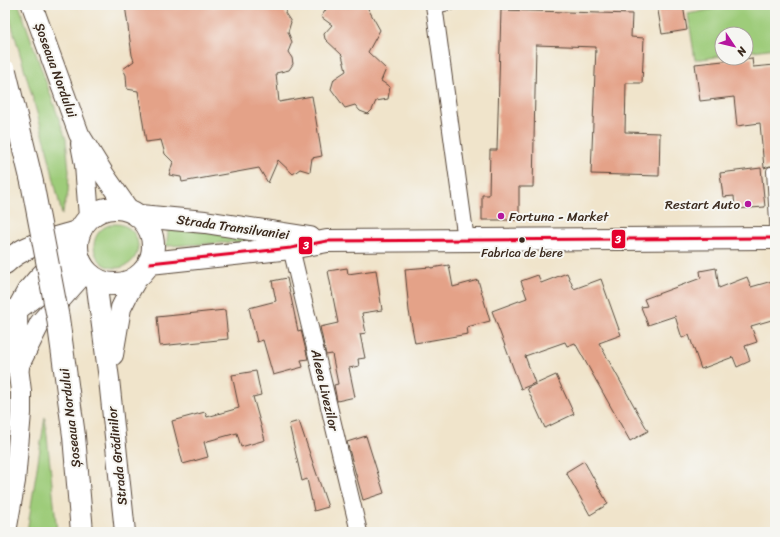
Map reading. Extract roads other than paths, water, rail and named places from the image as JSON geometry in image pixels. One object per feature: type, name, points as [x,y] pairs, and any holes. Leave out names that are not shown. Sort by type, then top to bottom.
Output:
[{"type":"main road","name":"Șoseaua Nordului","points":[[5,71],[32,182],[58,318],[74,436],[82,532]]},
{"type":"main road","points":[[11,312],[85,251],[101,210],[114,207],[134,212],[147,223],[152,232],[154,243],[153,253],[144,270],[122,284],[104,283],[85,251]]},
{"type":"main road","name":"Strada Transilvaniei","points":[[134,212],[327,241],[775,238]]},
{"type":"main road","name":"Strada Transilvaniei","points":[[144,270],[291,248],[327,241]]},
{"type":"main road","points":[[5,263],[13,255],[32,245],[85,251]]},
{"type":"street","name":"Șoseaua Nordului","points":[[32,5],[80,134],[105,176],[134,212]]},
{"type":"street","points":[[434,7],[466,240]]},
{"type":"street","name":"Șoseaua Nordului","points":[[80,134],[85,165],[85,251],[109,379]]},
{"type":"street","name":"Aleea Livezilor","points":[[291,248],[359,532]]},
{"type":"street","points":[[12,359],[33,335],[85,251]]},
{"type":"street","points":[[109,379],[121,308],[128,294],[144,270]]},
{"type":"street","points":[[6,532],[15,481],[20,439],[21,391],[12,359],[11,312]]},
{"type":"street","name":"Strada Grădinilor","points":[[109,379],[125,532]]},
{"type":"lane","points":[[434,7],[453,5]]},
{"type":"lane","points":[[771,172],[775,238]]},
{"type":"place","name":"Restart Auto","points":[[748,204]]},
{"type":"place","name":"Fortuna - Market","points":[[501,216]]},
{"type":"place","name":"Fabrica de bere","points":[[522,240]]}]
